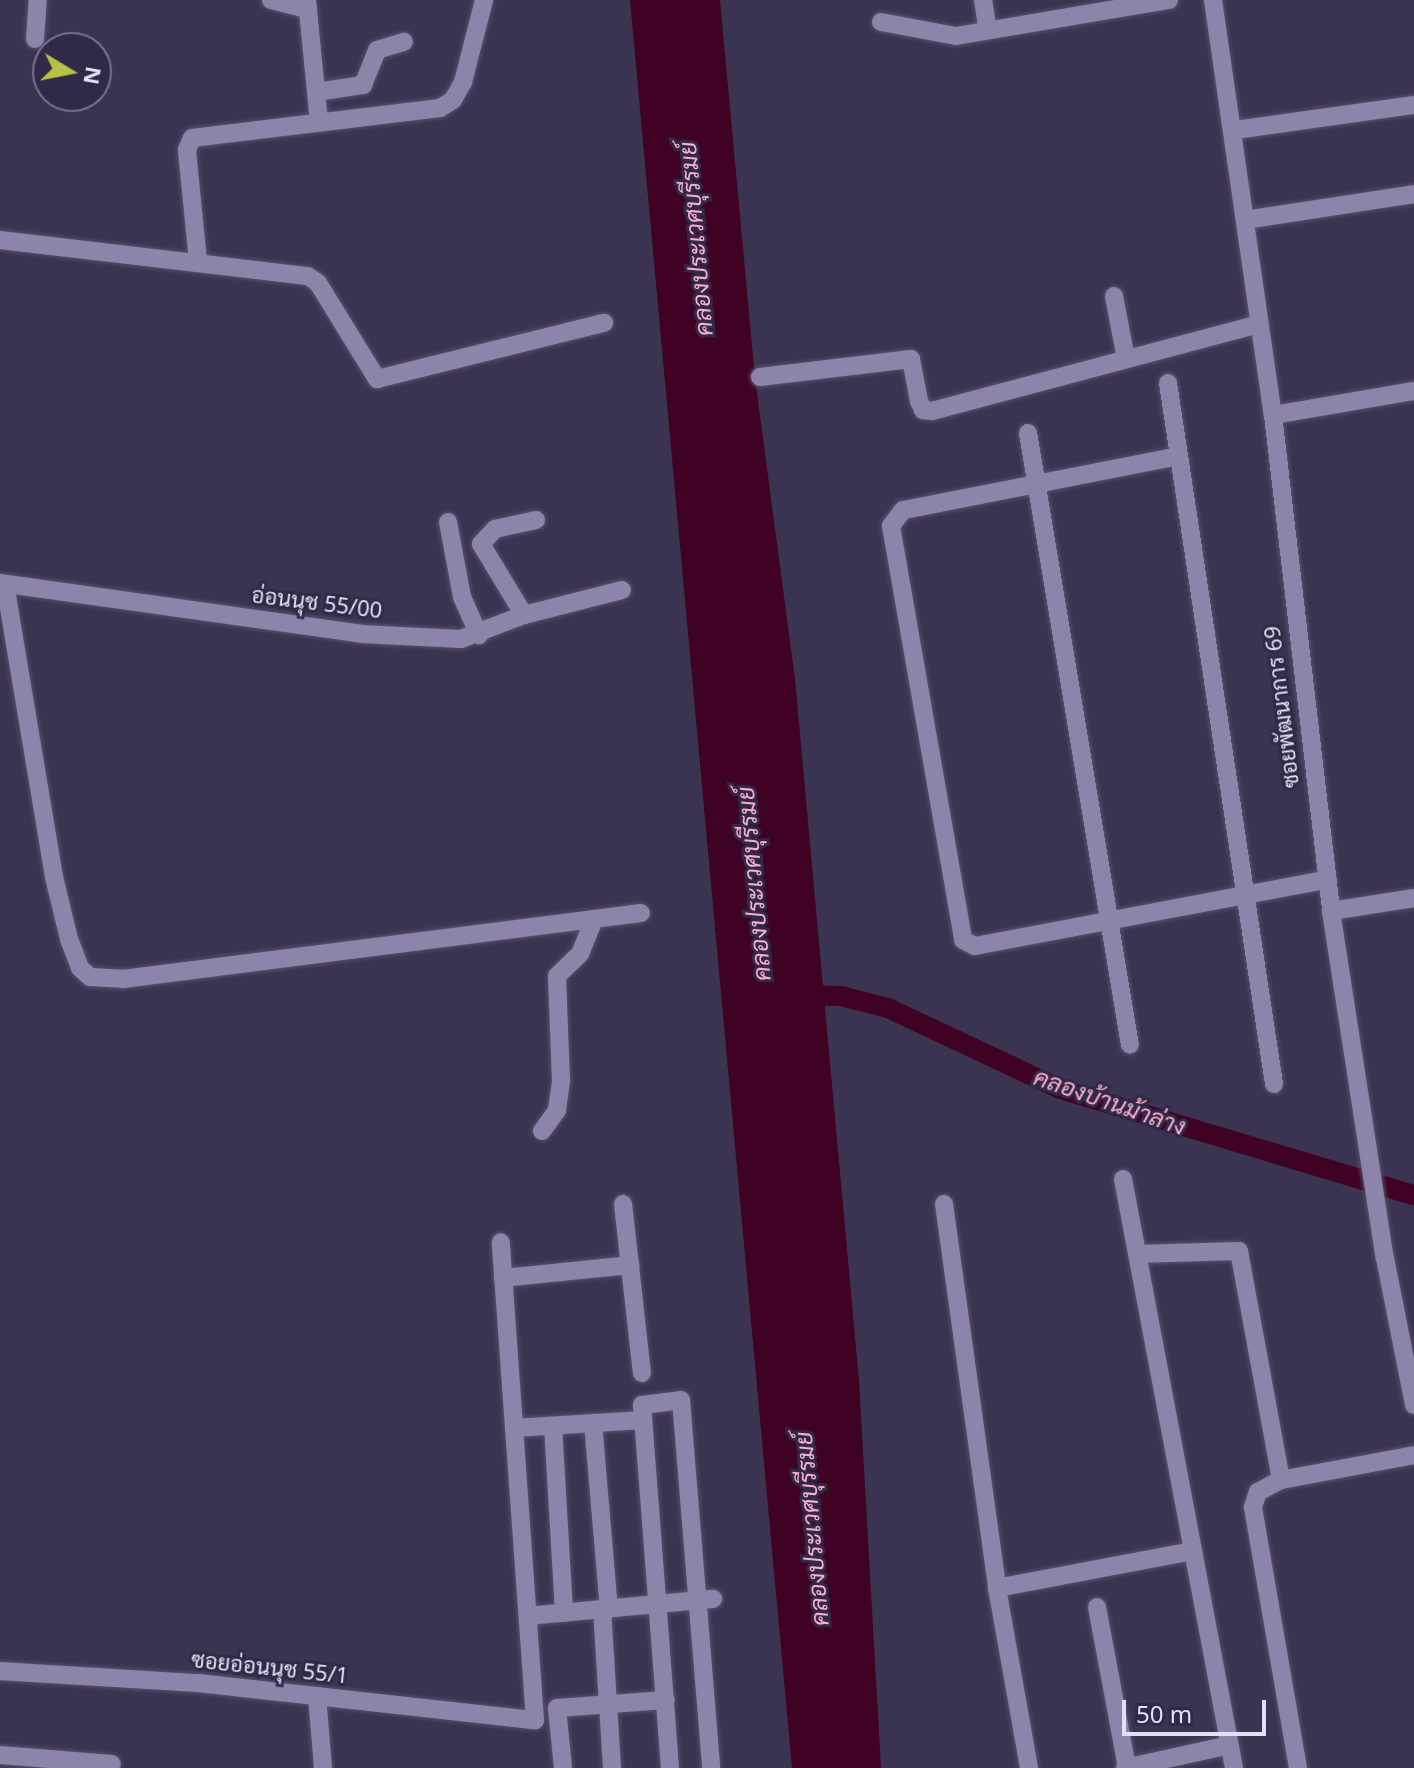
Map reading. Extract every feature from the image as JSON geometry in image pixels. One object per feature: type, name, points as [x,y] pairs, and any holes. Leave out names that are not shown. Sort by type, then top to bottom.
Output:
[{"type":"street","points":[[36,32],[38,0]]},
{"type":"street","points":[[271,0],[308,4],[319,122]]},
{"type":"street","points":[[198,261],[187,150],[192,138],[440,108],[453,100],[463,82],[484,0]]},
{"type":"street","points":[[983,0],[988,30]]},
{"type":"street","points":[[881,22],[956,36],[1169,0]]},
{"type":"street","name":"ซอยพัฒนาการ 69","points":[[1213,0],[1235,130],[1273,415],[1331,911],[1368,1157],[1414,1405]]},
{"type":"street","points":[[316,92],[363,85],[377,50],[404,42]]},
{"type":"street","points":[[1235,130],[1414,105]]},
{"type":"street","points":[[1245,220],[1414,194]]},
{"type":"street","points":[[0,240],[308,276],[318,283],[377,379],[604,323]]},
{"type":"street","points":[[1114,296],[1126,359]]},
{"type":"street","points":[[760,377],[911,359],[919,401],[923,410],[932,411],[1259,324]]},
{"type":"street","points":[[1168,383],[1274,1084]]},
{"type":"street","points":[[1273,415],[1413,397]]},
{"type":"street","points":[[1028,433],[1130,1045]]},
{"type":"street","points":[[1179,456],[1036,487],[903,510],[891,526],[891,551],[963,940],[975,946],[1108,918],[1328,879]]},
{"type":"street","points":[[524,615],[481,544],[495,529],[536,520]]},
{"type":"street","points":[[448,522],[462,597],[479,635]]},
{"type":"street","points":[[2,583],[54,877],[69,939],[80,968],[90,977],[151,976],[641,913]]},
{"type":"street","name":"อ่อนนุช 55/00","points":[[2,583],[362,634],[461,639],[479,635],[524,615],[622,590]]},
{"type":"street","points":[[1331,911],[1414,898]]},
{"type":"street","points":[[542,1131],[557,1110],[561,1081],[557,976],[580,954],[594,919]]},
{"type":"street","points":[[1123,1179],[1234,1768]]},
{"type":"street","points":[[623,1204],[642,1373]]},
{"type":"street","points":[[944,1204],[997,1588],[1029,1768]]},
{"type":"street","points":[[501,1242],[528,1616],[706,1599]]},
{"type":"street","points":[[1137,1254],[1239,1251],[1281,1480]]},
{"type":"street","points":[[503,1278],[630,1265]]},
{"type":"street","points":[[670,1768],[642,1405],[681,1400],[706,1599],[711,1768]]},
{"type":"street","points":[[514,1428],[643,1420]]},
{"type":"street","points":[[593,1423],[606,1609],[612,1768]]},
{"type":"street","points":[[553,1426],[564,1613]]},
{"type":"street","points":[[1298,1768],[1253,1507],[1258,1492],[1281,1480],[1414,1455]]},
{"type":"street","points":[[997,1588],[1193,1551]]},
{"type":"street","points":[[1097,1607],[1126,1768],[1230,1745]]},
{"type":"street","name":"ซอยอ่อนนุช 55/1","points":[[0,1671],[317,1696],[535,1720],[528,1616]]},
{"type":"street","points":[[317,1696],[323,1768]]},
{"type":"street","points":[[563,1768],[557,1708],[666,1700]]},
{"type":"street","points":[[0,1755],[112,1764]]},
{"type":"water","name":"คลองประเวศบุรีรมย์","points":[[630,0],[720,0],[755,378],[795,679],[859,1381],[881,1768],[792,1768]]},
{"type":"waterway","name":"คลองบ้านม้าล่าง","points":[[793,995],[841,996],[888,1008],[1060,1089],[1414,1195]]}]
